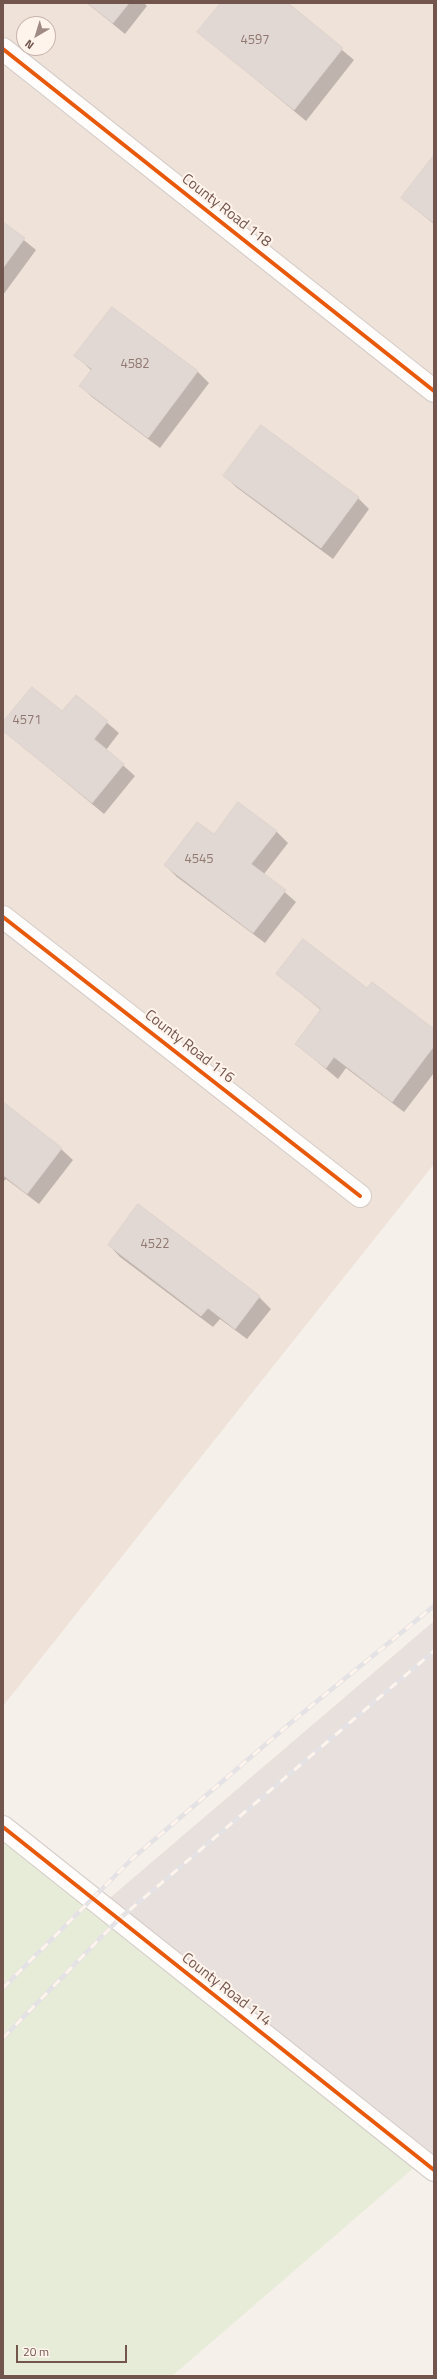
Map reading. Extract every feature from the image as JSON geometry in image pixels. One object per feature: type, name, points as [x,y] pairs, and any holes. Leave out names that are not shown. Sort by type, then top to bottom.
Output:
[{"type":"street","name":"County Road 118","points":[[3,49],[434,391]]},
{"type":"street","name":"County Road 116","points":[[3,917],[360,1196]]},
{"type":"street","name":"County Road 114","points":[[3,1827],[434,2170]]},
{"type":"shaded area","points":[[3,3],[434,3],[434,1164],[3,1706]]},
{"type":"shaded area","points":[[434,1621],[434,2179],[98,1908]]},
{"type":"green space","points":[[3,1819],[417,2165],[172,2376],[3,2376]]},
{"type":"building","points":[[87,3],[129,3],[113,23]]},
{"type":"building","points":[[221,3],[288,3],[343,48],[294,110],[197,32]]},
{"type":"building","points":[[434,155],[434,223],[401,198]]},
{"type":"building","points":[[3,222],[25,238],[3,268]]},
{"type":"building","points":[[112,307],[198,371],[148,438],[79,386],[92,369],[74,356]]},
{"type":"building","points":[[261,425],[359,497],[321,548],[223,476]]},
{"type":"building","points":[[32,687],[62,711],[76,695],[108,721],[94,739],[124,764],[92,803],[3,731],[3,722]]},
{"type":"building","points":[[238,802],[277,831],[251,864],[286,890],[253,933],[164,865],[197,822],[214,834]]},
{"type":"building","points":[[303,939],[367,988],[372,982],[434,1029],[434,1046],[392,1102],[334,1057],[326,1068],[295,1044],[321,1009],[276,974]]},
{"type":"building","points":[[3,1102],[62,1148],[27,1194],[3,1175]]},
{"type":"building","points":[[138,1204],[260,1296],[235,1329],[208,1308],[201,1316],[108,1245]]},
{"type":"railway","points":[[3,1988],[133,1858],[294,1720],[434,1606]]},
{"type":"railway","points":[[3,2038],[118,1920],[434,1651]]},
{"type":"cycle path","points":[[3,49],[434,391]]},
{"type":"cycle path","points":[[3,917],[360,1196]]},
{"type":"cycle path","points":[[3,1827],[434,2170]]}]
